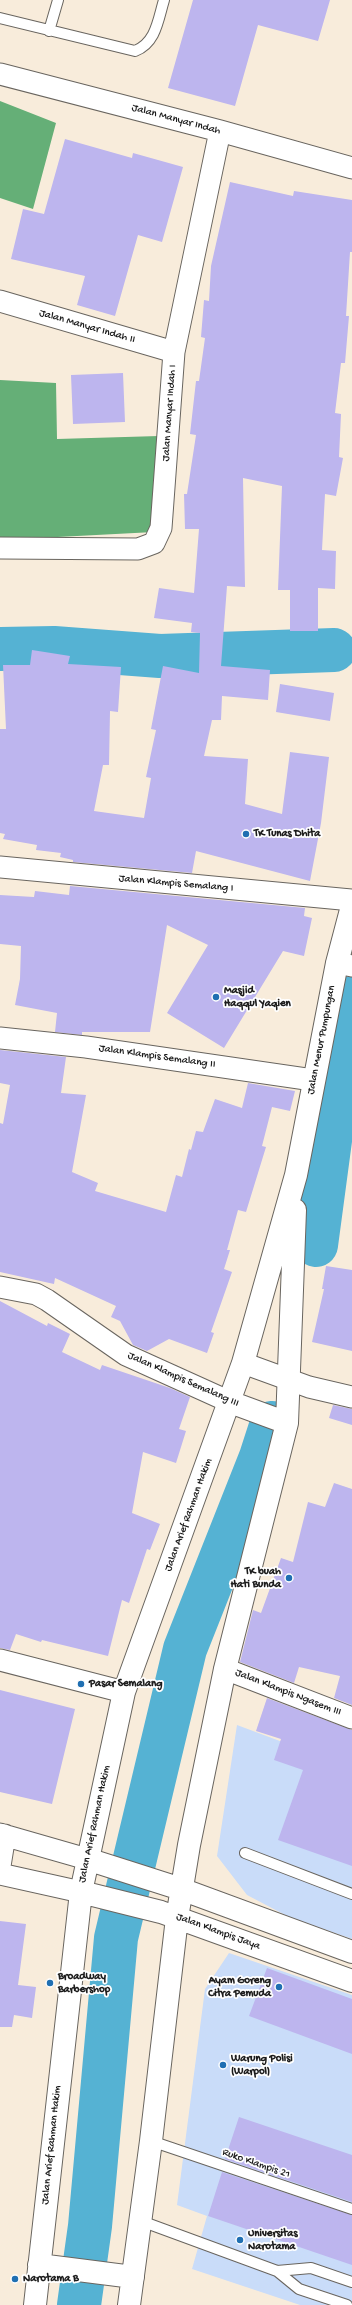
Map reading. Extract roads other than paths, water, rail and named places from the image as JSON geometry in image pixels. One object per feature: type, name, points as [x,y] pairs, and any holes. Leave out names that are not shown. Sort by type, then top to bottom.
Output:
[{"type":"street","name":"Jalan Manyar Indah","points":[[0,74],[220,131],[352,168]]},
{"type":"street","name":"Jalan Manyar Indah I","points":[[0,548],[138,549],[154,543],[161,528],[174,352],[220,131]]},
{"type":"street","name":"Jalan Manyar Indah II","points":[[0,301],[174,352]]},
{"type":"street","name":"Jalan Klampis Semalang I","points":[[0,867],[352,900]]},
{"type":"street","name":"Jalan Menur Pumpungan","points":[[243,1363],[296,1175],[313,1080],[345,964],[352,906]]},
{"type":"street","name":"Jalan Klampis Semalang II","points":[[0,1038],[86,1047],[313,1080]]},
{"type":"street","name":"Jalan Menur Pumpungan","points":[[289,1380],[296,1175]]},
{"type":"street","name":"Jalan Klampis Semalang III","points":[[0,1286],[36,1294],[47,1300],[126,1355],[230,1402],[287,1423]]},
{"type":"street","points":[[243,1363],[317,1390],[352,1397]]},
{"type":"street","name":"Jalan Arief Rahman Hakim","points":[[35,2305],[80,1892],[87,1858],[124,1692],[243,1363]]},
{"type":"street","points":[[129,2305],[128,2276],[141,2222],[151,2141],[169,1915],[174,1887],[225,1669],[287,1423],[289,1380]]},
{"type":"street","points":[[0,1660],[124,1692]]},
{"type":"street","name":"Jalan Klampis Ngasem III","points":[[225,1669],[352,1718]]},
{"type":"street","points":[[0,1866],[3,1835],[110,1865],[352,1952]]},
{"type":"street","points":[[0,1874],[80,1892]]},
{"type":"street","name":"Jalan Klampis Jaya","points":[[80,1892],[169,1915],[352,1981]]},
{"type":"street","points":[[39,2265],[128,2276]]},
{"type":"lane","points":[[49,31],[58,0]]},
{"type":"lane","points":[[0,18],[135,51],[145,47],[153,36],[164,0]]},
{"type":"lane","points":[[245,1853],[352,1894]]},
{"type":"lane","name":"Ruko Klampis 21","points":[[151,2141],[352,2209]]},
{"type":"lane","points":[[141,2222],[277,2271],[299,2289],[347,2305]]},
{"type":"lane","points":[[277,2271],[311,2268],[352,2282]]},
{"type":"waterway","points":[[0,649],[54,648],[160,656],[334,650]]},
{"type":"waterway","points":[[316,1245],[345,1028],[352,998]]},
{"type":"waterway","points":[[79,2305],[90,2226],[116,1938],[185,1649],[261,1457],[272,1423]]},
{"type":"place","name":"TK Tunas Dhita","points":[[246,834]]},
{"type":"place","name":"Masjid Haqqul Yaqien","points":[[216,997]]},
{"type":"place","name":"TK buah Hati Bunda","points":[[289,1578]]},
{"type":"place","name":"Pasar Semalang","points":[[81,1684]]},
{"type":"place","name":"Broadway Barbershop","points":[[50,1983]]},
{"type":"place","name":"Ayam Goreng Citra Pemuda","points":[[279,1987]]},
{"type":"place","name":"Warung Polisi (Warpol)","points":[[223,2065]]},
{"type":"place","name":"Universitas Narotama","points":[[240,2240]]},
{"type":"place","name":"Narotama B","points":[[15,2279]]}]
